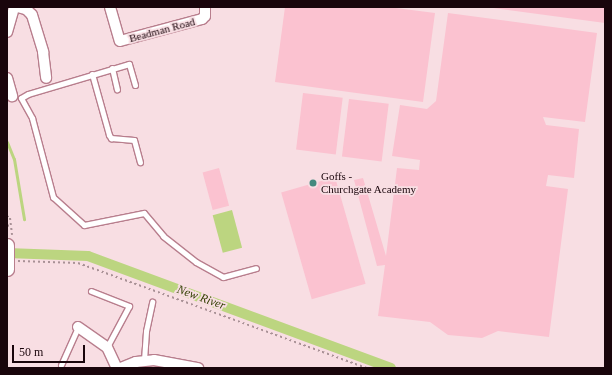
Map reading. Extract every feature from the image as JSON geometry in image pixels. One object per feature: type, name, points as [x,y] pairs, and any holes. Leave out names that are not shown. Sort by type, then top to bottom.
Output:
[{"type":"street","points":[[7,32],[14,7]]},
{"type":"street","points":[[17,7],[26,9],[32,15],[43,52],[46,78]]},
{"type":"street","name":"Beadman Road","points":[[110,7],[120,41],[202,19],[205,16],[205,7]]},
{"type":"street","points":[[7,78],[13,97]]},
{"type":"street","points":[[78,327],[99,339],[107,347],[117,368]]},
{"type":"street","points":[[121,368],[144,360],[169,362],[198,368]]},
{"type":"lane","points":[[13,97],[28,94],[129,64],[135,85]]},
{"type":"lane","points":[[112,68],[117,89]]},
{"type":"lane","points":[[92,74],[109,135],[111,138],[134,140],[140,162]]},
{"type":"lane","points":[[13,97],[32,118],[53,197],[84,226],[144,213],[163,236],[196,262],[218,275],[223,277],[256,268]]},
{"type":"lane","points":[[91,291],[129,306],[107,347]]},
{"type":"lane","points":[[144,360],[146,331],[152,302]]},
{"type":"lane","points":[[61,365],[78,327]]},
{"type":"path","points":[[7,226],[11,225],[8,217]]},
{"type":"path","points":[[8,255],[78,263],[366,368]]},
{"type":"shaded area","points":[[285,7],[388,7],[435,13],[423,102],[275,82]]},
{"type":"shaded area","points":[[486,7],[605,7],[605,23]]},
{"type":"shaded area","points":[[448,13],[597,33],[585,122],[543,117],[546,125],[579,129],[574,178],[548,175],[546,186],[568,189],[549,337],[498,331],[482,338],[448,335],[430,322],[378,316],[385,265],[377,266],[354,180],[363,178],[386,256],[397,168],[419,170],[420,160],[392,156],[400,105],[427,109],[436,101]]},
{"type":"shaded area","points":[[303,93],[343,98],[336,154],[296,150]]},
{"type":"shaded area","points":[[349,99],[389,104],[382,161],[342,157]]},
{"type":"shaded area","points":[[219,168],[229,206],[213,210],[203,172]]},
{"type":"shaded area","points":[[335,177],[366,284],[312,299],[281,192]]},
{"type":"shaded area","points":[[232,210],[242,248],[223,253],[213,215]]},
{"type":"waterway","points":[[7,142],[14,159],[24,219]]},
{"type":"waterway","name":"New River","points":[[7,253],[88,256],[391,368]]},
{"type":"place","name":"Goffs - Churchgate Academy","points":[[313,183]]}]
